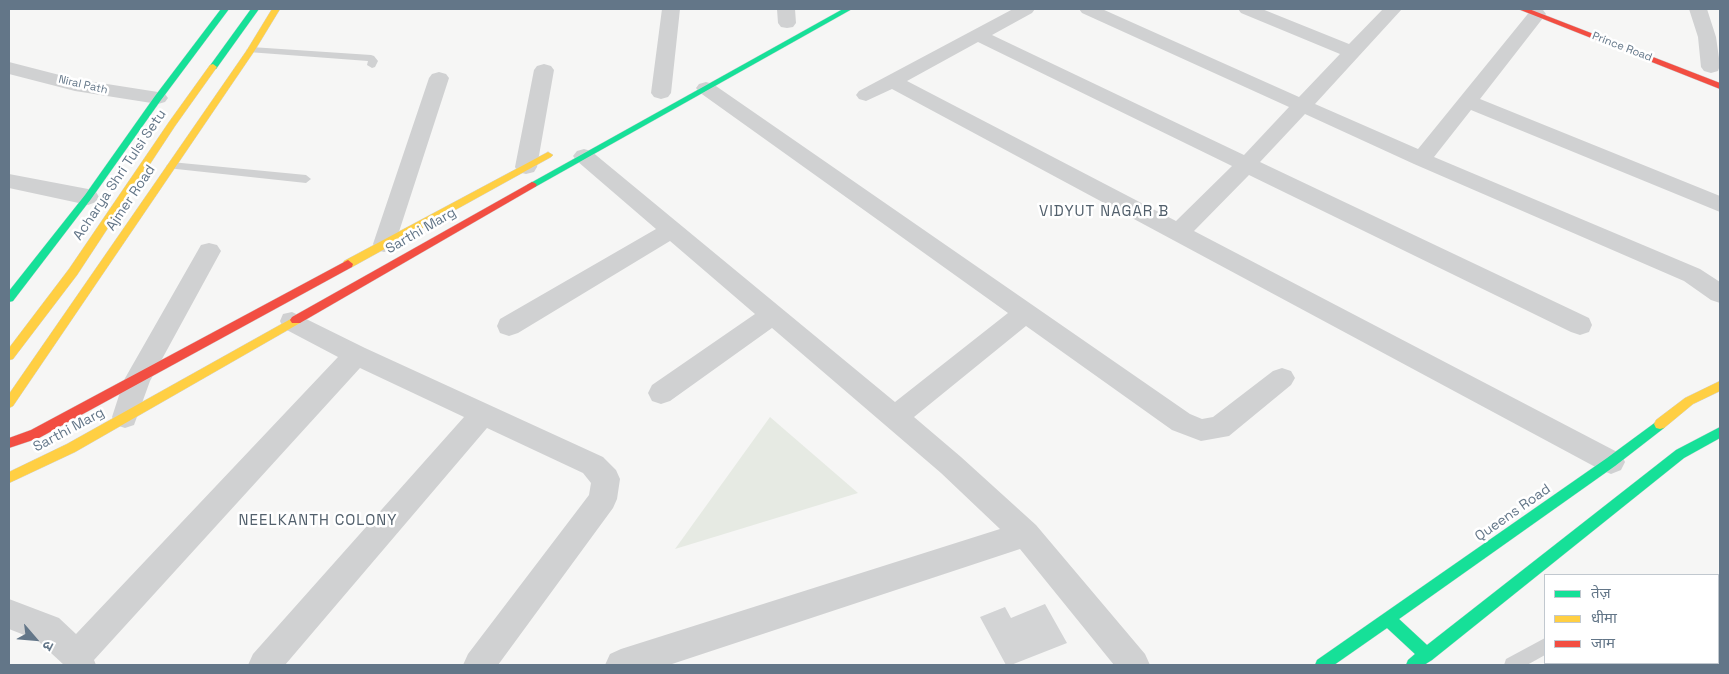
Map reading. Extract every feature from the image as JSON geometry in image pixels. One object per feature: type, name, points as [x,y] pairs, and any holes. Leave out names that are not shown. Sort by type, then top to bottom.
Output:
[{"type":"main road","points":[[9,298],[88,197],[158,98],[225,9]]},
{"type":"main road","name":"Ajmer Road","points":[[9,403],[276,9]]},
{"type":"main road","name":"Sarthi Marg","points":[[9,478],[71,448],[292,321],[572,152],[678,104],[848,9]]},
{"type":"main road","name":"Acharya Shri Tulsi Setu","points":[[9,356],[73,272],[172,124],[253,11]]},
{"type":"main road","name":"Prince Road","points":[[1530,12],[1720,86]]},
{"type":"main road","points":[[788,19],[803,34]]},
{"type":"main road","points":[[661,93],[678,104]]},
{"type":"main road","points":[[9,443],[35,434],[137,380],[526,167],[572,152]]},
{"type":"main road","name":"Queens Road","points":[[1322,665],[1611,462],[1689,401],[1720,386]]},
{"type":"main road","points":[[1413,665],[1680,454],[1720,432]]},
{"type":"main road","points":[[1388,619],[1427,654]]},
{"type":"street","points":[[661,93],[671,9]]},
{"type":"street","points":[[866,95],[1026,9]]},
{"type":"street","points":[[1088,9],[1421,159],[1692,275],[1720,294]]},
{"type":"street","points":[[1248,9],[1352,52]]},
{"type":"street","points":[[1179,232],[1246,165],[1390,9]]},
{"type":"street","points":[[1698,9],[1714,38],[1711,67]]},
{"type":"street","points":[[1421,159],[1468,101],[1530,12]]},
{"type":"street","points":[[977,35],[1580,325]]},
{"type":"street","name":"Niral Path","points":[[9,68],[75,85],[158,98]]},
{"type":"street","points":[[526,167],[544,70]]},
{"type":"street","points":[[384,244],[439,78]]},
{"type":"street","points":[[892,81],[1611,462]]},
{"type":"street","points":[[706,88],[1181,422],[1201,430],[1219,428],[1282,378]]},
{"type":"street","points":[[1468,101],[1720,204]]},
{"type":"street","points":[[572,152],[671,230],[951,465],[1026,534],[1134,665]]},
{"type":"street","points":[[9,181],[88,197]]},
{"type":"street","points":[[509,326],[671,230]]},
{"type":"street","points":[[125,417],[137,380],[210,251]]},
{"type":"street","points":[[894,417],[1026,313]]},
{"type":"street","points":[[661,393],[772,315]]},
{"type":"street","points":[[292,321],[482,415],[593,465],[606,479],[603,499],[480,665]]},
{"type":"street","points":[[9,614],[48,629],[78,661],[356,354]]},
{"type":"street","points":[[264,665],[482,415]]},
{"type":"street","points":[[621,665],[1026,534]]},
{"type":"lane","points":[[250,50],[370,58],[374,61],[372,65]]},
{"type":"lane","points":[[171,166],[306,179]]},
{"type":"lane","points":[[1512,665],[1544,647]]},
{"type":"shaded area","points":[[770,417],[858,493],[675,549]]},
{"type":"building","points":[[1045,604],[1067,643],[1011,665],[1006,665],[980,617],[1005,607],[1011,618]]},
{"type":"traffic: fast","points":[[9,298],[88,197],[158,98],[225,9]]},
{"type":"traffic: fast","points":[[213,67],[255,9]]},
{"type":"traffic: fast","points":[[532,185],[848,9]]},
{"type":"traffic: fast","points":[[1322,665],[1611,462],[1660,424]]},
{"type":"traffic: fast","points":[[1413,665],[1680,454],[1720,432]]},
{"type":"traffic: fast","points":[[1388,619],[1427,655]]},
{"type":"traffic: slow","points":[[9,403],[251,50],[276,9]]},
{"type":"traffic: slow","points":[[9,356],[73,272],[172,124],[213,67]]},
{"type":"traffic: slow","points":[[348,264],[548,155]]},
{"type":"traffic: slow","points":[[9,478],[71,448],[296,320]]},
{"type":"traffic: slow","points":[[1660,424],[1689,401],[1720,386]]},
{"type":"traffic: jam","points":[[1522,9],[1720,86]]},
{"type":"traffic: jam","points":[[296,320],[532,185]]},
{"type":"traffic: jam","points":[[9,443],[35,434],[348,264]]},
{"type":"district","name":"VIDYUT NAGAR B","points":[[1104,212]]},
{"type":"district","name":"NEELKANTH COLONY","points":[[318,521]]}]
